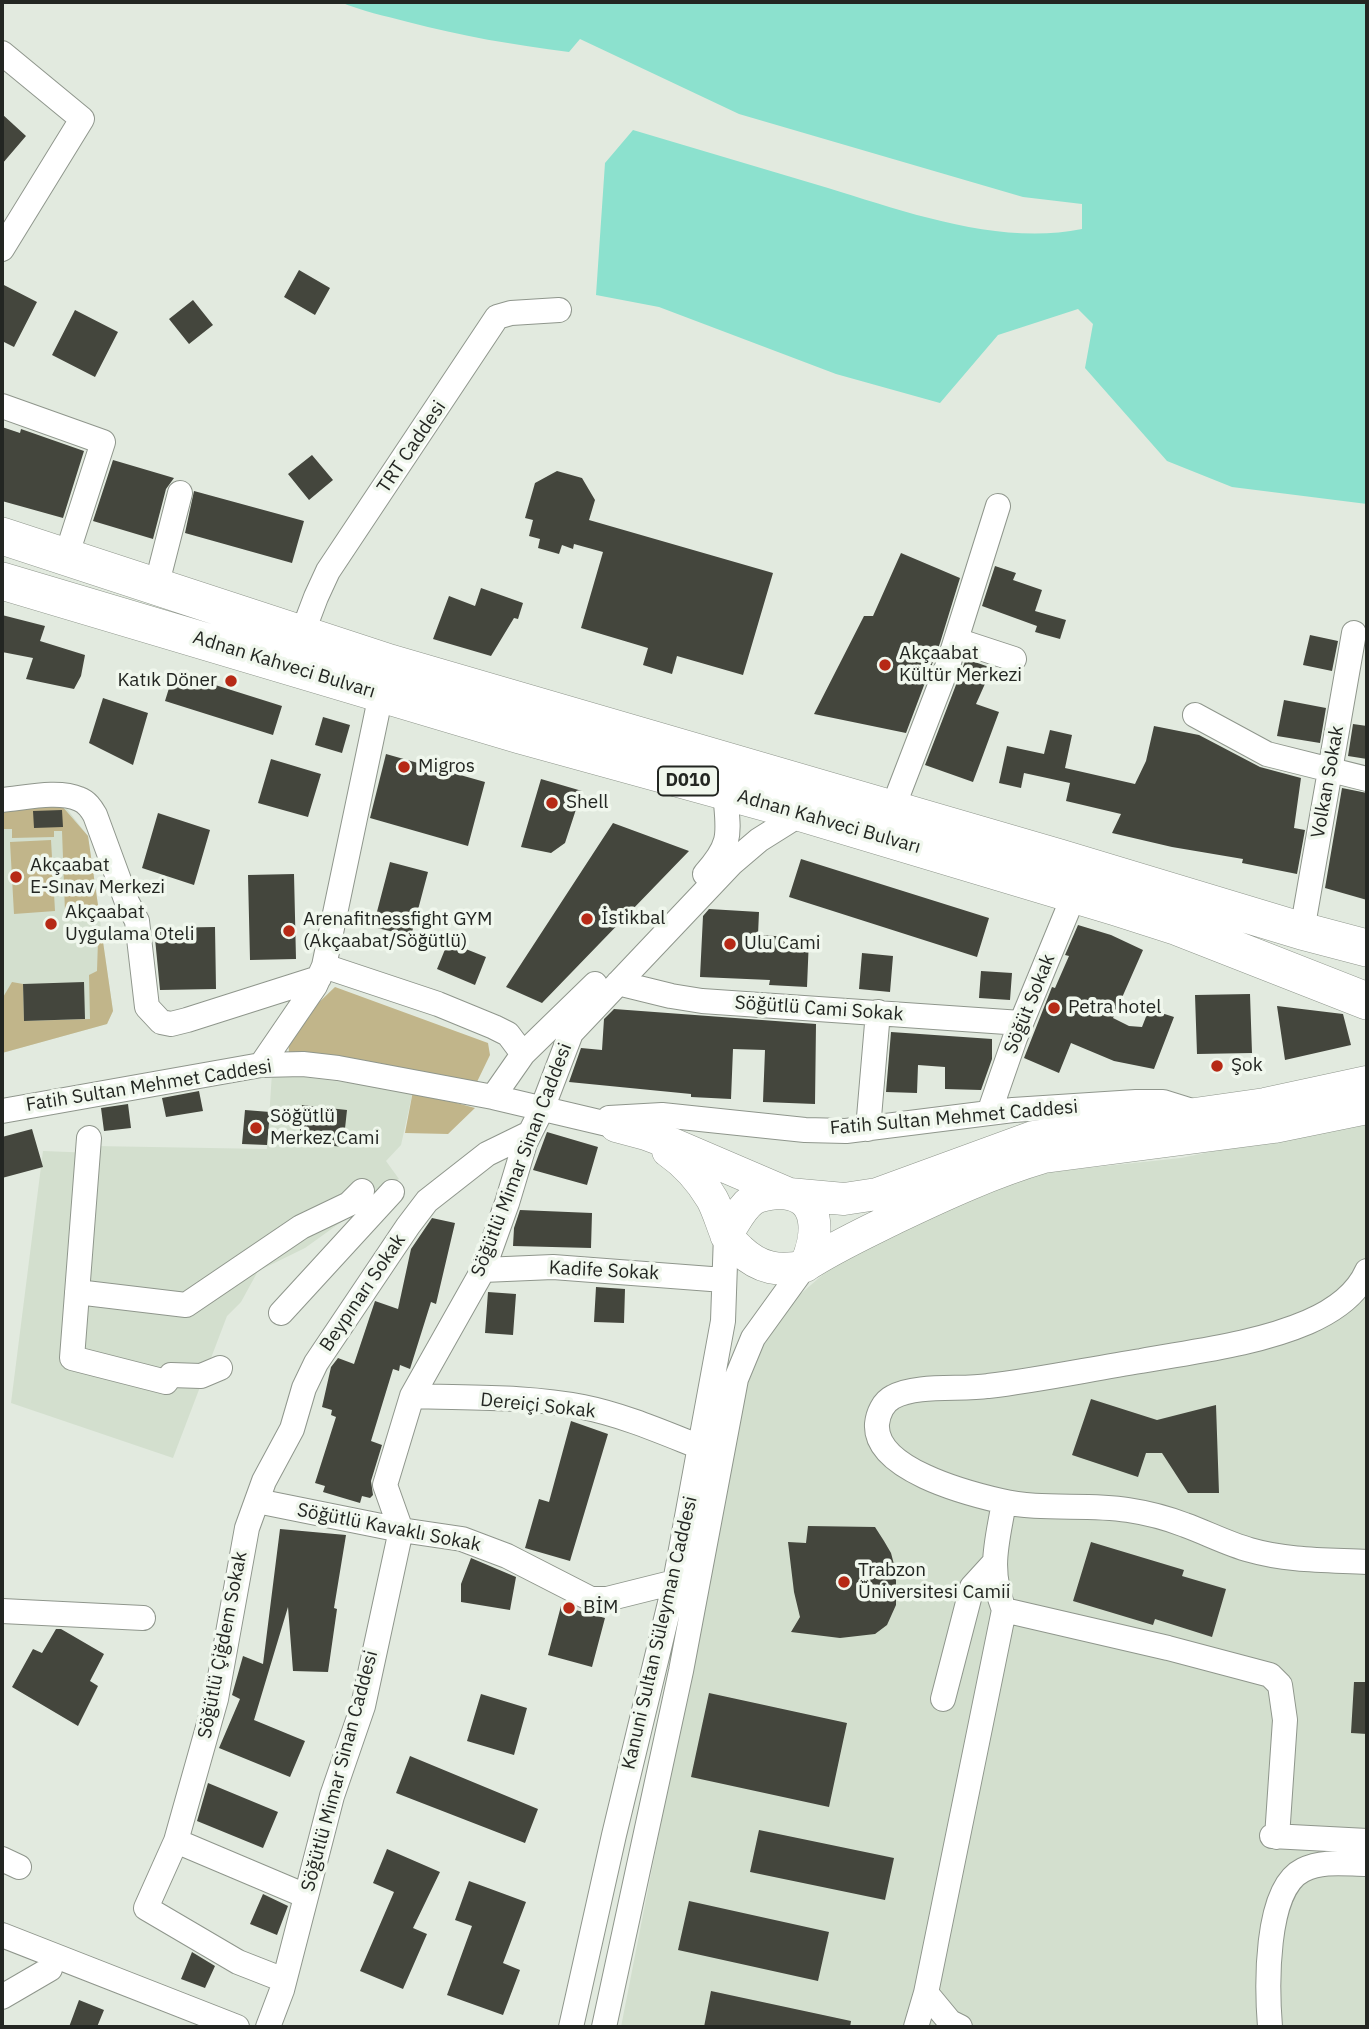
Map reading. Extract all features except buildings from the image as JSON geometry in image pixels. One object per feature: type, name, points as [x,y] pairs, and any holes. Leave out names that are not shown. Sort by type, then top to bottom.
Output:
[{"type":"highway","name":"Adnan Kahveci Bulvarı","points":[[2,536],[390,663],[1367,948]]},
{"type":"highway","name":"Adnan Kahveci Bulvarı","points":[[2,581],[1074,895],[1178,927],[1367,1001]]},
{"type":"main road","name":"Fatih Sultan Mehmet Caddesi","points":[[726,1235],[745,1206],[755,1198],[768,1194],[844,1199],[868,1196],[1032,1137],[1265,1104],[1367,1082]]},
{"type":"main road","points":[[806,1266],[829,1250],[931,1201],[1032,1160],[1058,1154],[1274,1126],[1367,1108]]},
{"type":"main road","name":"Fatih Sultan Mehmet Caddesi","points":[[616,1126],[670,1143],[802,1199],[814,1217],[815,1242],[806,1266],[784,1269],[764,1267],[742,1252],[726,1235],[713,1201],[688,1166],[665,1150],[616,1126]]},
{"type":"street","points":[[2,53],[82,119],[3,244]]},
{"type":"street","name":"TRT Caddesi","points":[[302,635],[328,571],[497,317],[511,313],[559,310]]},
{"type":"street","points":[[2,406],[103,442],[66,557]]},
{"type":"street","points":[[156,587],[180,493]]},
{"type":"street","points":[[892,810],[956,640],[998,506]]},
{"type":"street","name":"Volkan Sokak","points":[[1302,931],[1354,633]]},
{"type":"street","points":[[956,640],[1014,659]]},
{"type":"street","points":[[261,1065],[322,972],[381,694]]},
{"type":"street","points":[[1195,715],[1267,754],[1367,779]]},
{"type":"street","name":"Söğütlü Mimar Sinan Caddesi","points":[[493,1097],[523,1054],[637,945],[720,856],[726,844],[724,791]]},
{"type":"street","points":[[2,800],[62,796],[79,799],[88,804],[95,815],[127,902],[137,921],[148,1007],[161,1022],[172,1024],[187,1020],[322,972],[438,1004],[495,1027],[508,1034],[523,1054]]},
{"type":"street","name":"Söğütlü Mimar Sinan Caddesi","points":[[268,2027],[284,1980],[332,1796],[363,1706],[401,1530],[386,1485],[412,1396],[483,1270],[530,1133],[542,1109],[570,1034],[732,863],[760,840],[802,814]]},
{"type":"street","name":"Söğüt Sokak","points":[[989,1113],[1021,1023],[1074,895]]},
{"type":"street","name":"Söğütlü Cami Sokak","points":[[618,983],[702,1001],[1021,1023]]},
{"type":"street","points":[[868,1129],[878,1012]]},
{"type":"street","name":"Fatih Sultan Mehmet Caddesi","points":[[2,1111],[261,1065],[303,1064],[493,1097],[616,1126]]},
{"type":"street","name":"Fatih Sultan Mehmet Caddesi","points":[[584,1120],[662,1115],[805,1130],[868,1129],[989,1113],[1136,1102],[1163,1102],[1198,1113]]},
{"type":"street","name":"Beypınarı Sokak","points":[[257,1502],[264,1481],[292,1429],[304,1388],[316,1363],[408,1226],[427,1201],[464,1171],[487,1154],[530,1133]]},
{"type":"street","points":[[89,1138],[72,1357],[166,1382],[171,1374],[201,1376],[220,1368]]},
{"type":"street","points":[[77,1292],[186,1305],[301,1227],[349,1204],[362,1191]]},
{"type":"street","points":[[281,1313],[392,1192]]},
{"type":"street","name":"Kanuni Sultan Süleyman Caddesi","points":[[571,2027],[675,1582],[723,1321],[726,1235]]},
{"type":"street","name":"Kadife Sokak","points":[[483,1270],[553,1266],[724,1279]]},
{"type":"street","name":"Kanuni Sultan Süleyman Caddesi","points":[[604,2027],[681,1671],[736,1379],[753,1338],[806,1266]]},
{"type":"street","points":[[1367,1271],[1352,1295],[1307,1323],[1255,1339],[1187,1353],[988,1386],[905,1392],[890,1398],[882,1407],[877,1429],[880,1441],[897,1459],[931,1479],[974,1495],[1039,1506],[1090,1505],[1126,1509],[1169,1519],[1248,1550],[1274,1556],[1367,1562]]},
{"type":"street","name":"Dereiçi Sokak","points":[[412,1396],[492,1399],[584,1407],[647,1425],[700,1447]]},
{"type":"street","name":"Söğütlü Kavaklı Sokak","points":[[257,1502],[462,1539],[481,1545],[591,1599],[607,1599],[675,1582]]},
{"type":"street","name":"Söğütlü Çiğdem Sokak","points":[[257,1502],[240,1558],[216,1699],[176,1841],[146,1908],[238,1962],[284,1980]]},
{"type":"street","points":[[916,2027],[926,1993],[1004,1610],[995,1584],[993,1564],[1004,1502]]},
{"type":"street","points":[[943,1699],[972,1587],[993,1564]]},
{"type":"street","points":[[1004,1610],[1270,1675],[1280,1685],[1285,1720],[1275,1836],[1367,1841]]},
{"type":"street","points":[[2,1612],[143,1618]]},
{"type":"street","points":[[176,1841],[306,1896]]},
{"type":"street","points":[[1270,2027],[1269,1957],[1279,1903],[1289,1881],[1302,1870],[1324,1863],[1367,1864]]},
{"type":"street","points":[[2,1936],[237,2027]]},
{"type":"street","points":[[2,1950],[198,2027]]},
{"type":"street","points":[[2,1997],[50,1969]]},
{"type":"street","points":[[926,1993],[950,2022],[960,2027]]},
{"type":"shaded area","points":[[61,805],[88,836],[99,912],[78,907],[65,912],[62,831],[54,831],[54,837],[12,838],[12,829],[2,829],[2,808]]},
{"type":"shaded area","name":"Akçaabat Uygulama Oteli","points":[[2,808],[67,809],[88,836],[113,1011],[107,1024],[2,1053]]},
{"type":"shaded area","points":[[51,840],[55,911],[14,914],[10,842]]},
{"type":"shaded area","points":[[102,935],[113,1011],[107,1024],[2,1053],[2,999],[12,982],[23,984],[24,1021],[90,1019],[89,975],[97,971],[98,940]]},
{"type":"shaded area","points":[[335,987],[488,1043],[490,1055],[475,1086],[289,1055],[288,1032]]},
{"type":"shaded area","points":[[272,1073],[413,1091],[401,1145],[386,1161],[399,1179],[366,1199],[344,1220],[305,1248],[258,1271],[241,1302],[227,1316],[173,1458],[11,1403],[43,1151],[94,1153],[94,1146],[267,1149]]},
{"type":"shaded area","points":[[413,1091],[475,1108],[448,1134],[405,1133]]},
{"type":"shaded area","points":[[1367,1119],[1367,2027],[621,2027],[751,1363],[796,1298],[843,1257],[972,1198],[1040,1173],[1181,1158]]},
{"type":"water","points":[[340,2],[1367,2],[1367,504],[1232,487],[1167,461],[1085,368],[1093,324],[1078,309],[998,335],[940,403],[836,374],[659,307],[596,295],[605,163],[633,130],[921,216],[986,230],[1051,233],[1082,229],[1082,204],[1023,197],[739,114],[580,39],[569,52],[528,46],[428,27]]},
{"type":"place","name":"Akçaabat Kültür Merkezi","points":[[885,665]]},
{"type":"place","name":"Katık Döner","points":[[231,681]]},
{"type":"place","name":"Migros","points":[[404,767]]},
{"type":"place","name":"Shell","points":[[552,803]]},
{"type":"place","name":"Akçaabat E-Sınav Merkezi","points":[[16,877]]},
{"type":"place","name":"İstikbal","points":[[587,919]]},
{"type":"place","name":"Akçaabat Uygulama Oteli","points":[[51,924]]},
{"type":"place","name":"Arenafitnessfight GYM (Akçaabat/Söğütlü)","points":[[289,931]]},
{"type":"place","name":"Ulu Cami","points":[[730,944]]},
{"type":"place","name":"Petra hotel","points":[[1054,1008]]},
{"type":"place","name":"Şok","points":[[1217,1066]]},
{"type":"place","name":"Söğütlü Merkez Cami","points":[[256,1128]]},
{"type":"place","name":"Trabzon Üniversitesi Camii","points":[[844,1582]]},
{"type":"place","name":"BİM","points":[[569,1608]]}]
